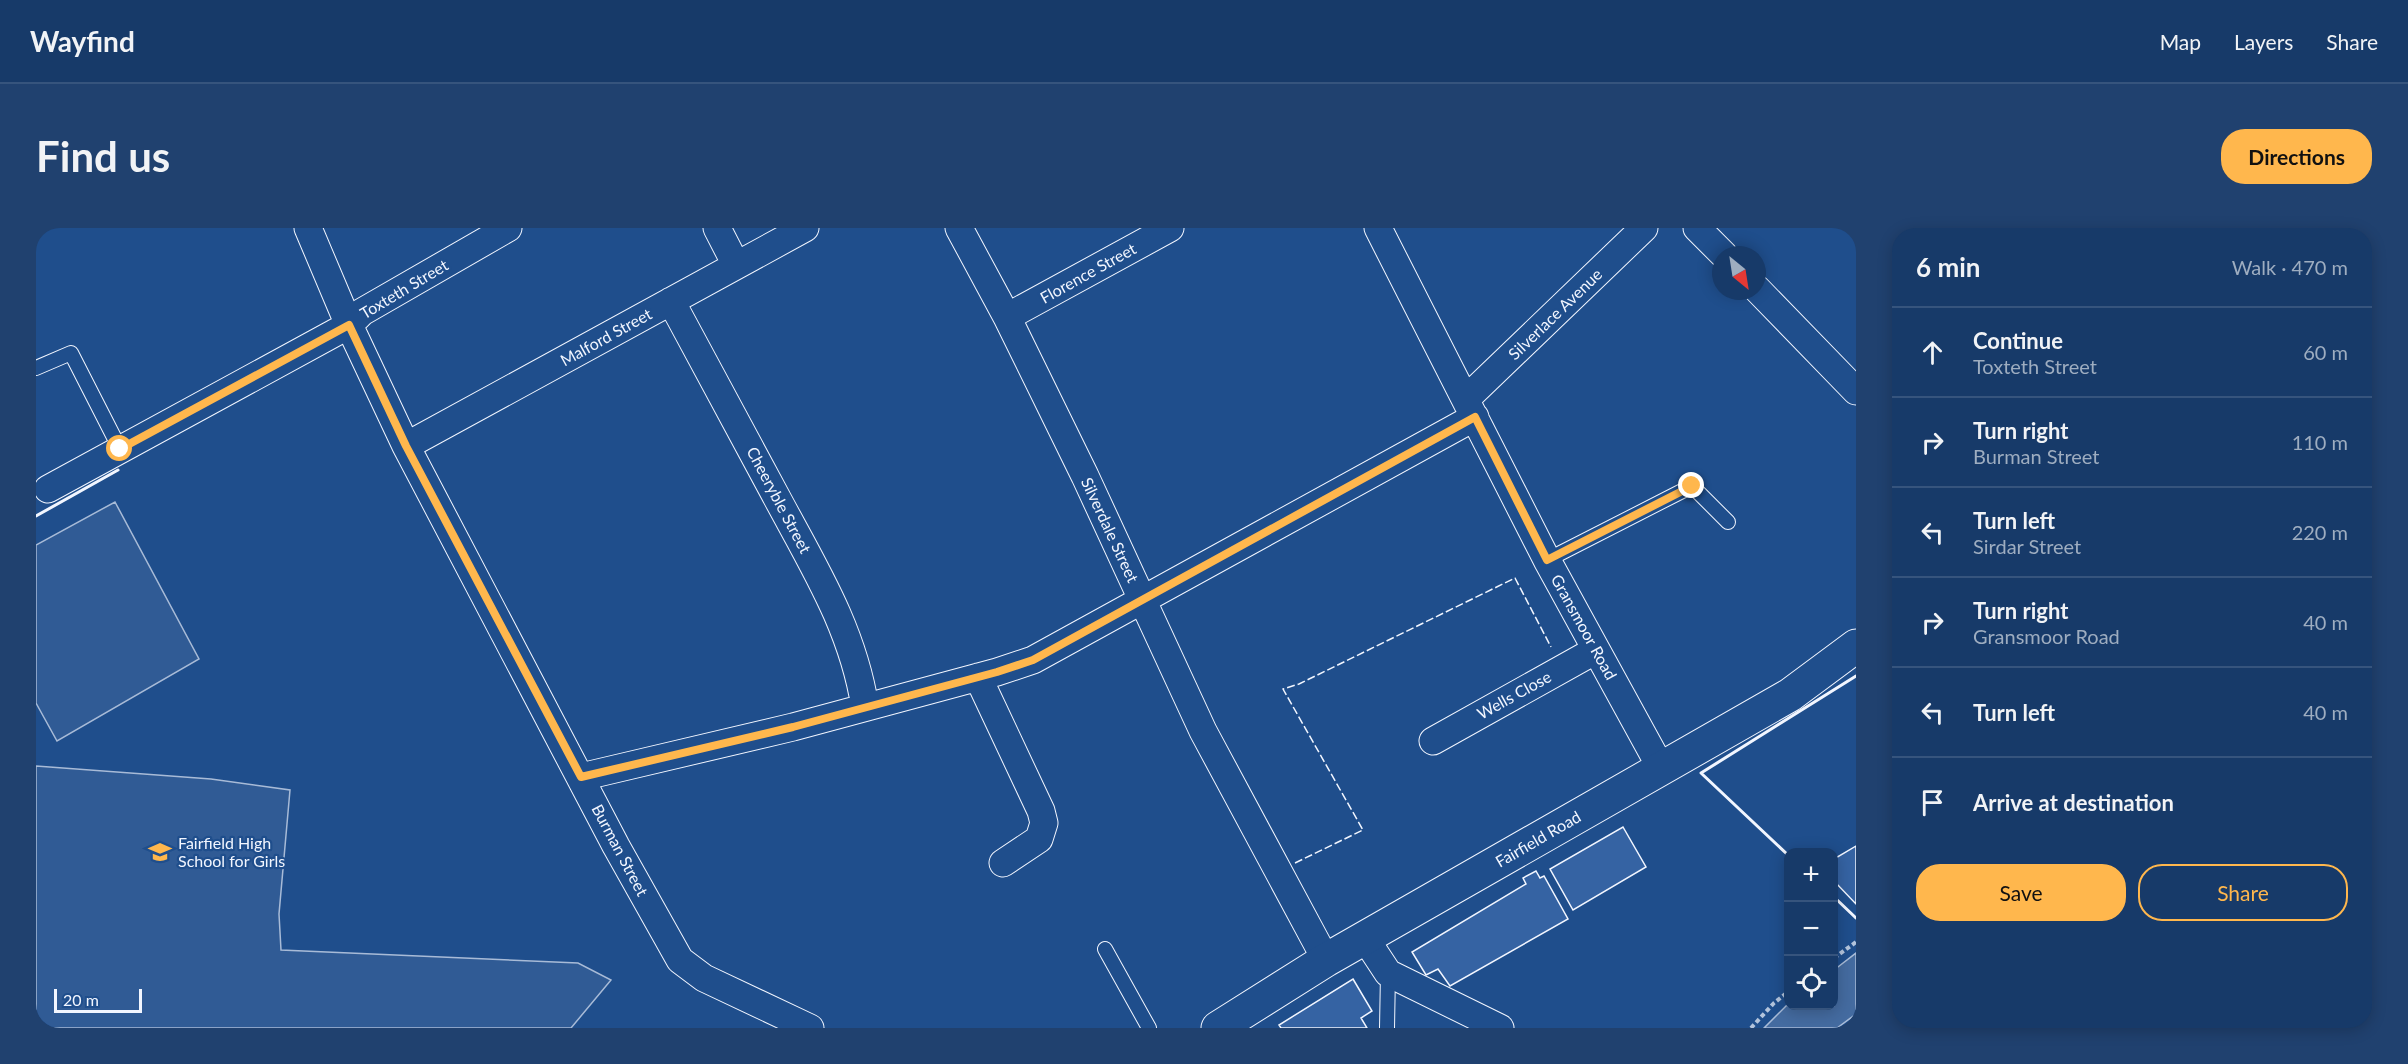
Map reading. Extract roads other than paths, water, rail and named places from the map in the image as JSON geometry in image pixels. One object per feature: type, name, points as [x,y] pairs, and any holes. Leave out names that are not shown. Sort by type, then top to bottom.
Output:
[{"type":"street","name":"Burman Street","points":[[308,228],[349,325],[406,446],[616,846],[680,960],[704,978],[795,1025]]},
{"type":"street","name":"Toxteth Street","points":[[48,489],[349,325],[362,312],[508,228]]},
{"type":"street","points":[[717,228],[736,266]]},
{"type":"street","name":"Malford Street","points":[[406,446],[805,228]]},
{"type":"street","name":"Silverdale Street","points":[[959,228],[1007,317],[1085,476],[1203,731],[1326,960]]},
{"type":"street","name":"Florence Street","points":[[1007,317],[1170,228]]},
{"type":"street","name":"Gransmoor Road","points":[[1378,228],[1547,560],[1661,768]]},
{"type":"street","name":"Silverlace Avenue","points":[[581,777],[793,727],[1033,660],[1142,601],[1471,408],[1644,228]]},
{"type":"street","points":[[1697,228],[1715,246]]},
{"type":"street","points":[[1766,298],[1856,391]]},
{"type":"street","name":"Cheeryble Street","points":[[671,301],[827,590],[852,649],[860,675],[865,707]]},
{"type":"street","name":"Fairfield Road","points":[[1218,1028],[1326,960],[1790,695],[1856,646]]},
{"type":"street","name":"Wells Close","points":[[1433,741],[1596,650]]},
{"type":"street","points":[[978,677],[1041,811],[1044,823],[1039,839],[1003,863]]},
{"type":"street","points":[[1365,938],[1389,973],[1500,1028]]},
{"type":"lane","points":[[36,368],[71,353],[120,449]]},
{"type":"lane","points":[[1547,560],[1692,486],[1728,522]]},
{"type":"lane","points":[[1105,949],[1149,1028]]},
{"type":"lane","points":[[1387,1028],[1389,973]]},
{"type":"place","name":"Fairfield High School for Girls","points":[[160,852]]}]
